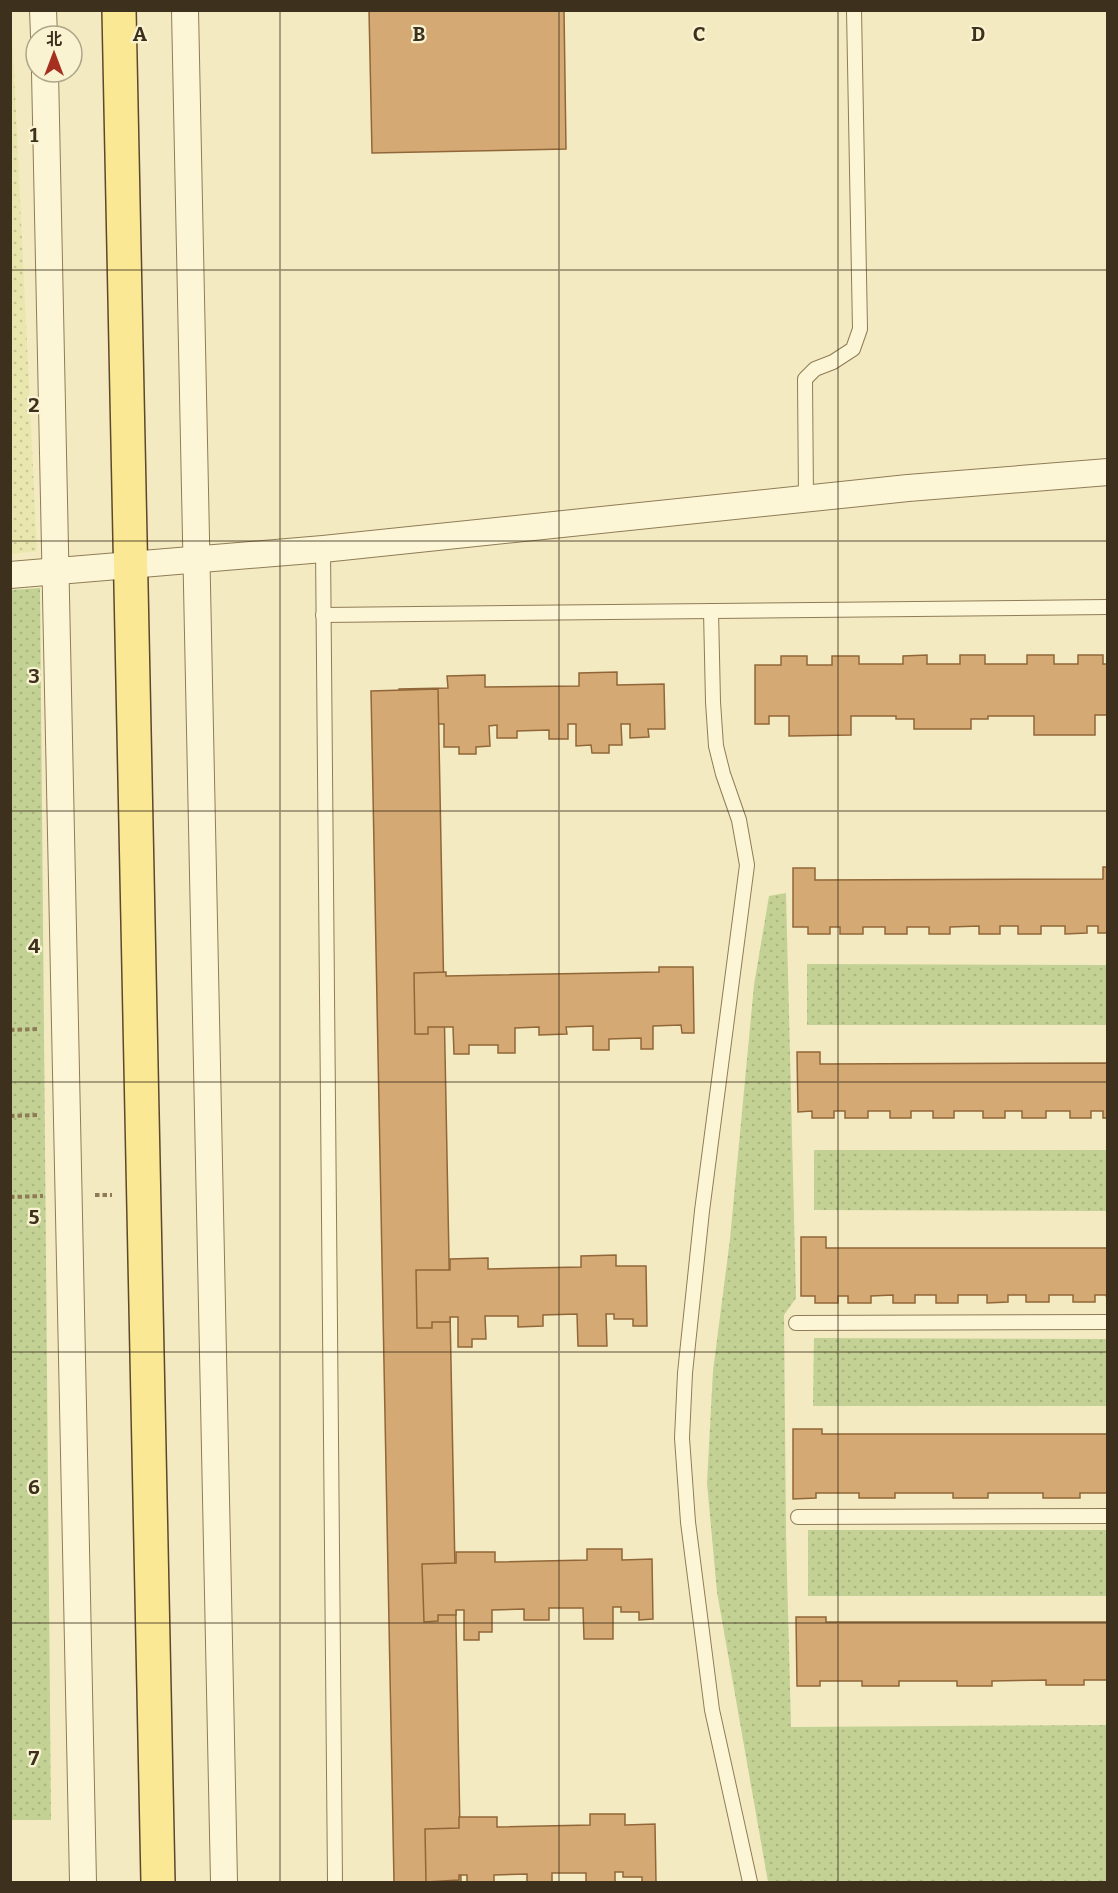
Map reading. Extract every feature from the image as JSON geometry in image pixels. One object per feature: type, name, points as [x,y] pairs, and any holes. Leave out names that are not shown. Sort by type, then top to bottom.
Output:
[{"type":"main road","points":[[104,10],[123,565],[158,1882]]},
{"type":"main road","points":[[119,10],[123,565],[142,1882]]},
{"type":"street","points":[[185,10],[224,1882]]},
{"type":"street","points":[[45,84],[83,1882]]},
{"type":"street","points":[[10,575],[323,549],[908,488],[1107,472]]},
{"type":"lane","points":[[806,499],[805,379],[815,369],[833,362],[853,349],[860,329],[854,10]]},
{"type":"lane","points":[[323,549],[335,1882]]},
{"type":"lane","points":[[323,615],[1107,607]]},
{"type":"lane","points":[[711,611],[716,746],[739,820],[747,866],[702,1211],[685,1372],[682,1438],[688,1522],[712,1710],[750,1882]]},
{"type":"lane","points":[[796,1323],[1107,1322]]},
{"type":"lane","points":[[798,1517],[1107,1516]]},
{"type":"shaded area","points":[[10,11],[37,551],[11,554]]},
{"type":"green space","points":[[40,588],[51,1820],[11,1820],[10,590]]},
{"type":"green space","points":[[786,893],[796,1298],[784,1315],[791,1727],[1107,1725],[1107,1882],[768,1882],[717,1592],[707,1483],[713,1371],[730,1239],[754,985],[769,896]]},
{"type":"green space","points":[[807,964],[1107,965],[1107,1025],[807,1025]]},
{"type":"green space","points":[[814,1150],[1107,1150],[1107,1211],[814,1210]]},
{"type":"green space","points":[[814,1338],[1107,1339],[1107,1406],[813,1406]]},
{"type":"green space","points":[[808,1530],[1107,1530],[1107,1596],[808,1596]]},
{"type":"building","points":[[369,10],[564,10],[566,149],[372,153]]},
{"type":"building","points":[[927,655],[927,664],[960,664],[960,655],[985,655],[985,664],[1027,664],[1027,655],[1054,655],[1054,664],[1078,664],[1078,655],[1103,655],[1103,664],[1108,664],[1108,715],[1095,715],[1095,735],[1034,735],[1034,716],[988,716],[988,719],[971,719],[971,729],[914,729],[914,719],[896,719],[896,716],[851,716],[851,735],[789,736],[789,716],[769,716],[769,724],[755,724],[755,665],[781,665],[781,656],[807,656],[807,665],[832,665],[832,656],[859,656],[859,664],[903,664],[903,656]]},
{"type":"building","points":[[617,672],[617,685],[664,684],[665,729],[648,729],[649,737],[630,738],[630,724],[621,724],[622,745],[609,745],[609,753],[592,753],[591,745],[576,746],[576,724],[568,724],[568,739],[549,739],[549,730],[517,731],[517,738],[497,738],[497,725],[489,726],[490,746],[476,747],[476,754],[459,754],[459,747],[444,747],[444,724],[438,724],[438,740],[414,741],[414,733],[400,734],[399,689],[448,688],[447,676],[485,675],[485,687],[579,686],[579,673]]},
{"type":"building","points":[[438,689],[461,1882],[394,1882],[371,691]]},
{"type":"building","points":[[1103,867],[1108,867],[1108,933],[1098,933],[1098,926],[1087,926],[1087,933],[1065,934],[1065,926],[1041,926],[1041,934],[1018,934],[1018,926],[1000,926],[1000,934],[979,934],[979,926],[950,927],[950,934],[929,934],[929,927],[907,927],[907,934],[885,934],[885,927],[863,927],[863,934],[840,934],[840,927],[830,927],[830,934],[808,934],[808,927],[793,927],[793,868],[815,868],[815,880],[1103,879]]},
{"type":"building","points":[[659,967],[693,967],[694,1033],[682,1033],[681,1025],[653,1026],[653,1049],[641,1049],[641,1038],[609,1039],[609,1050],[593,1050],[593,1026],[566,1027],[567,1034],[539,1035],[539,1027],[515,1028],[515,1053],[498,1053],[498,1045],[469,1045],[469,1054],[454,1054],[453,1027],[428,1027],[428,1034],[415,1034],[414,973],[446,972],[446,976],[659,972]]},
{"type":"building","points":[[797,1052],[820,1052],[820,1064],[1108,1063],[1108,1118],[1103,1118],[1103,1111],[1091,1111],[1091,1118],[1070,1118],[1070,1111],[1046,1111],[1046,1118],[1022,1118],[1022,1111],[1005,1111],[1005,1118],[983,1118],[983,1111],[954,1111],[954,1118],[933,1118],[933,1111],[911,1111],[911,1118],[890,1118],[890,1111],[868,1111],[868,1118],[845,1118],[845,1111],[834,1111],[834,1118],[812,1118],[812,1111],[798,1112]]},
{"type":"building","points":[[801,1237],[826,1237],[826,1248],[1108,1248],[1108,1302],[1106,1295],[1095,1295],[1095,1302],[1073,1302],[1073,1295],[1049,1295],[1049,1302],[1026,1302],[1026,1295],[1008,1295],[1008,1302],[987,1303],[987,1295],[958,1295],[958,1303],[936,1303],[936,1295],[915,1295],[915,1303],[893,1303],[893,1295],[871,1296],[871,1303],[848,1303],[848,1296],[838,1296],[838,1303],[815,1303],[815,1296],[801,1296]]},
{"type":"building","points":[[616,1255],[616,1266],[646,1266],[647,1326],[633,1326],[633,1319],[614,1319],[614,1314],[606,1314],[607,1346],[578,1346],[577,1314],[543,1315],[543,1326],[518,1327],[518,1316],[485,1316],[486,1339],[472,1339],[472,1347],[458,1347],[458,1317],[450,1317],[450,1322],[432,1322],[432,1328],[417,1328],[416,1270],[450,1270],[450,1259],[488,1258],[488,1269],[581,1267],[581,1256]]},
{"type":"building","points":[[793,1429],[822,1429],[822,1434],[1108,1434],[1108,1493],[1080,1493],[1080,1498],[1043,1498],[1043,1493],[988,1493],[988,1498],[953,1498],[953,1493],[895,1493],[895,1498],[859,1498],[859,1493],[816,1493],[816,1498],[793,1499]]},
{"type":"building","points":[[587,1549],[622,1549],[622,1560],[652,1559],[653,1619],[639,1620],[639,1612],[621,1612],[621,1607],[613,1607],[613,1639],[584,1639],[583,1608],[549,1608],[549,1620],[524,1620],[524,1609],[492,1610],[492,1632],[479,1632],[479,1640],[464,1640],[464,1610],[456,1610],[456,1615],[438,1615],[438,1621],[424,1622],[422,1564],[456,1563],[456,1552],[495,1552],[495,1562],[587,1560]]},
{"type":"building","points":[[796,1617],[826,1617],[826,1622],[1108,1622],[1108,1680],[1084,1680],[1084,1685],[1046,1685],[1046,1680],[992,1681],[992,1686],[957,1686],[957,1681],[899,1681],[899,1686],[862,1686],[862,1681],[820,1681],[820,1686],[797,1686]]},
{"type":"building","points":[[590,1814],[625,1814],[625,1825],[655,1824],[656,1882],[642,1882],[642,1877],[623,1877],[623,1872],[615,1872],[615,1882],[586,1882],[586,1873],[552,1873],[552,1882],[527,1882],[527,1874],[494,1875],[494,1882],[467,1882],[467,1875],[459,1875],[459,1880],[426,1882],[425,1829],[459,1828],[459,1817],[497,1817],[497,1827],[590,1825]]}]
